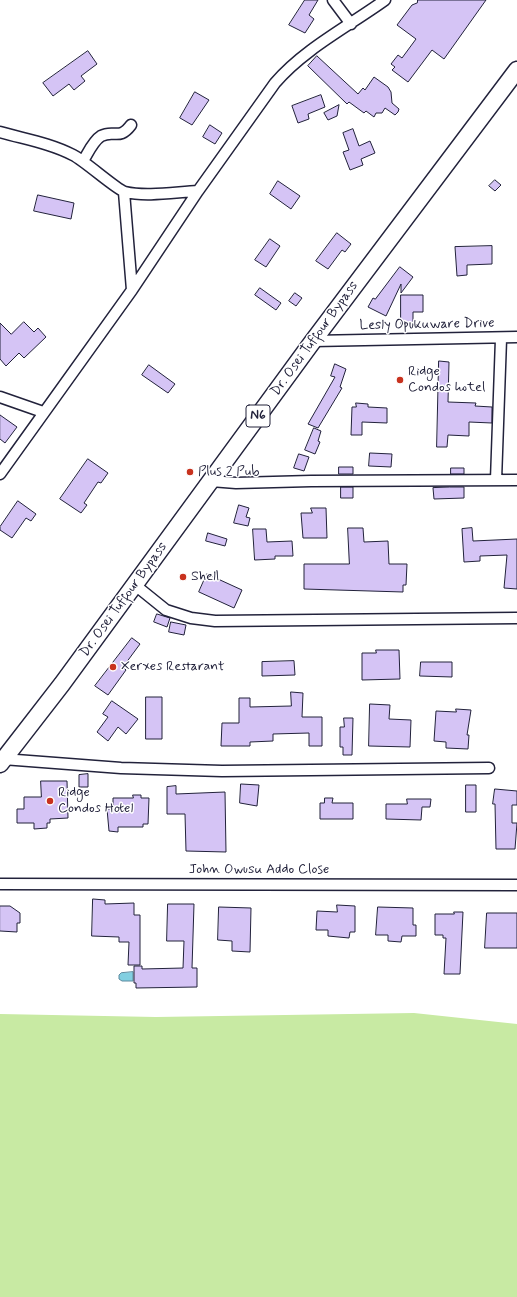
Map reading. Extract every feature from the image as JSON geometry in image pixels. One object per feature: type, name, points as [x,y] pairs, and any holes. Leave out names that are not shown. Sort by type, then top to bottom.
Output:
[{"type":"highway","name":"Dr. Osei Tuffour Bypass","points":[[2,761],[135,585],[313,341],[517,70]]},
{"type":"street","points":[[333,0],[351,24]]},
{"type":"street","points":[[0,474],[43,412],[132,290],[198,191],[288,68],[385,0]]},
{"type":"street","points":[[83,161],[97,139],[106,134],[121,135],[126,132],[131,125]]},
{"type":"street","points":[[0,132],[56,148],[83,161],[124,192],[153,193],[198,191]]},
{"type":"street","points":[[124,192],[132,290]]},
{"type":"street","name":"Lesly Opukuware Drive","points":[[313,341],[501,339],[517,337]]},
{"type":"street","points":[[496,480],[501,339]]},
{"type":"street","points":[[0,397],[43,412]]},
{"type":"street","points":[[211,481],[236,483],[311,480],[517,480]]},
{"type":"street","points":[[135,585],[166,610],[191,618],[215,621],[517,618]]},
{"type":"street","points":[[2,761],[122,768],[222,771],[489,768]]},
{"type":"street","name":"John Owusu Addo Close","points":[[0,884],[517,885]]},
{"type":"green space","points":[[414,1013],[517,1024],[517,1297],[0,1297],[0,1014],[156,1017]]},
{"type":"water","points":[[133,972],[133,981],[122,981],[119,979],[119,975],[121,973]]},
{"type":"building","points":[[305,0],[318,0],[309,15],[314,19],[305,33],[289,25]]},
{"type":"building","points":[[418,0],[486,0],[444,59],[432,50],[408,82],[392,70],[395,67],[391,64],[398,55],[402,58],[416,39],[397,25],[412,5],[417,3]]},
{"type":"building","points":[[88,51],[97,64],[81,76],[85,81],[74,90],[69,84],[53,96],[43,83]]},
{"type":"building","points":[[317,56],[358,94],[363,88],[365,90],[374,77],[388,87],[391,92],[392,103],[399,109],[398,112],[395,115],[385,108],[382,113],[376,113],[374,117],[366,111],[364,113],[349,102],[347,104],[308,66]]},
{"type":"building","points":[[195,92],[209,100],[192,125],[180,118]]},
{"type":"building","points":[[321,95],[325,107],[308,114],[309,119],[298,123],[292,106]]},
{"type":"building","points":[[339,105],[337,116],[328,120],[324,113]]},
{"type":"building","points":[[210,125],[222,133],[215,144],[203,137]]},
{"type":"building","points":[[353,129],[359,146],[370,141],[375,153],[361,159],[363,165],[350,170],[343,152],[349,150],[343,133]]},
{"type":"building","points":[[495,180],[501,185],[495,191],[489,186]]},
{"type":"building","points":[[278,181],[300,196],[291,209],[270,194]]},
{"type":"building","points":[[38,195],[74,203],[71,219],[34,211]]},
{"type":"building","points":[[337,233],[351,244],[345,252],[342,250],[328,269],[316,261]]},
{"type":"building","points":[[270,239],[280,246],[266,267],[255,260]]},
{"type":"building","points":[[492,246],[492,264],[467,265],[467,275],[457,276],[455,247]]},
{"type":"building","points":[[400,267],[413,277],[401,293],[401,284],[386,316],[368,307],[373,298],[375,299]]},
{"type":"building","points":[[260,288],[281,303],[276,310],[255,295]]},
{"type":"building","points":[[295,293],[302,298],[296,306],[289,301]]},
{"type":"building","points":[[401,295],[423,295],[423,312],[413,312],[413,325],[401,325]]},
{"type":"building","points":[[24,322],[34,332],[38,328],[46,337],[24,358],[19,353],[6,366],[0,359],[0,323],[11,334]]},
{"type":"building","points":[[439,361],[449,362],[448,402],[476,403],[475,406],[492,407],[492,423],[469,422],[469,436],[448,435],[447,447],[437,447]]},
{"type":"building","points":[[335,364],[346,369],[340,387],[342,388],[318,428],[308,424],[335,377],[331,376]]},
{"type":"building","points":[[149,365],[175,384],[168,393],[142,375]]},
{"type":"building","points":[[356,403],[368,404],[368,407],[387,408],[387,423],[362,422],[362,435],[351,435],[352,407],[356,407]]},
{"type":"building","points":[[0,415],[17,427],[5,443],[0,439]]},
{"type":"building","points":[[314,428],[321,431],[318,441],[320,442],[315,454],[305,450]]},
{"type":"building","points":[[370,453],[392,454],[391,467],[369,466]]},
{"type":"building","points":[[299,454],[309,457],[304,471],[294,468]]},
{"type":"building","points":[[88,459],[108,473],[101,483],[98,482],[84,503],[87,505],[81,513],[60,499]]},
{"type":"building","points":[[339,467],[353,467],[353,474],[339,474]]},
{"type":"building","points":[[451,468],[464,468],[464,474],[451,474]]},
{"type":"building","points":[[341,487],[353,487],[353,498],[341,498]]},
{"type":"building","points":[[464,487],[464,498],[434,499],[433,488]]},
{"type":"building","points":[[18,501],[36,514],[31,521],[26,518],[12,538],[0,530],[0,527]]},
{"type":"building","points":[[239,505],[249,508],[246,517],[250,518],[248,526],[234,523]]},
{"type":"building","points":[[311,508],[326,508],[327,538],[303,538],[301,513],[312,513]]},
{"type":"building","points":[[348,528],[363,528],[364,542],[388,541],[389,564],[407,564],[406,585],[403,585],[403,592],[304,589],[304,564],[349,564]]},
{"type":"building","points":[[472,528],[473,541],[517,539],[517,589],[504,588],[507,555],[480,556],[480,561],[464,562],[462,529]]},
{"type":"building","points":[[253,529],[266,529],[267,542],[292,541],[293,556],[275,556],[275,559],[255,560]]},
{"type":"building","points":[[208,533],[227,539],[225,546],[206,541]]},
{"type":"building","points":[[207,574],[242,590],[234,608],[199,592]]},
{"type":"building","points":[[157,614],[170,618],[167,627],[154,622]]},
{"type":"building","points":[[171,622],[186,625],[184,635],[169,632]]},
{"type":"building","points":[[132,638],[140,644],[123,667],[126,670],[108,695],[95,686]]},
{"type":"building","points":[[376,650],[399,650],[400,679],[362,680],[362,653],[376,653]]},
{"type":"building","points":[[294,661],[295,675],[262,676],[262,662]]},
{"type":"building","points":[[421,662],[452,662],[452,677],[420,676]]},
{"type":"building","points":[[291,692],[303,693],[302,717],[322,717],[322,746],[309,746],[309,733],[273,734],[273,741],[250,742],[250,746],[221,746],[222,723],[239,723],[239,698],[250,698],[250,707],[291,706]]},
{"type":"building","points":[[146,697],[162,697],[162,739],[146,739]]},
{"type":"building","points":[[112,701],[138,719],[126,734],[118,727],[108,741],[97,732],[108,717],[103,714]]},
{"type":"building","points":[[370,704],[390,705],[389,719],[411,720],[410,747],[369,746]]},
{"type":"building","points":[[456,709],[471,710],[467,735],[469,735],[468,749],[446,748],[446,742],[434,741],[436,711],[456,712]]},
{"type":"building","points":[[344,718],[353,718],[352,755],[343,755],[343,747],[340,747],[340,727],[344,727]]},
{"type":"building","points":[[88,774],[88,787],[79,787],[79,775]]},
{"type":"building","points":[[41,781],[67,781],[68,818],[50,819],[50,823],[47,823],[47,828],[34,829],[34,823],[17,823],[17,809],[24,809],[24,797],[41,797]]},
{"type":"building","points":[[241,784],[259,785],[257,806],[240,803]]},
{"type":"building","points":[[466,785],[476,785],[476,812],[466,812]]},
{"type":"building","points":[[176,786],[176,794],[225,792],[226,852],[186,851],[185,814],[167,814],[167,787]]},
{"type":"building","points":[[495,789],[517,791],[517,805],[512,805],[512,823],[517,823],[515,849],[496,849],[495,804],[493,804]]},
{"type":"building","points":[[133,795],[141,795],[141,798],[149,798],[148,824],[143,824],[143,827],[118,827],[118,832],[109,831],[107,809],[113,809],[113,798],[133,798]]},
{"type":"building","points":[[325,798],[333,798],[332,803],[353,803],[353,819],[320,819],[320,803],[324,803]]},
{"type":"building","points":[[407,799],[431,799],[430,807],[422,807],[421,820],[386,819],[386,804],[407,804]]},
{"type":"building","points":[[93,899],[105,900],[105,904],[134,903],[134,915],[140,915],[140,965],[128,965],[129,942],[119,942],[119,937],[92,936]]},
{"type":"building","points":[[168,904],[194,904],[192,968],[197,968],[197,987],[136,988],[136,983],[134,983],[134,966],[142,966],[142,969],[183,968],[184,941],[167,941]]},
{"type":"building","points":[[337,905],[355,906],[355,932],[350,932],[349,938],[328,936],[328,930],[316,930],[317,911],[337,912]]},
{"type":"building","points":[[0,906],[10,906],[20,913],[20,923],[17,923],[17,932],[0,931]]},
{"type":"building","points":[[219,907],[251,908],[250,952],[232,951],[232,941],[218,940]]},
{"type":"building","points":[[378,907],[413,908],[413,925],[416,925],[416,936],[402,936],[401,942],[388,941],[388,935],[376,935]]},
{"type":"building","points":[[454,912],[463,912],[460,974],[444,974],[446,938],[443,938],[443,935],[435,935],[435,914],[454,914]]},
{"type":"building","points":[[487,913],[517,913],[517,948],[485,948]]},
{"type":"place","name":"Ridge Condos hotel","points":[[400,380]]},
{"type":"place","name":"Plus 2 Pub","points":[[190,472]]},
{"type":"place","name":"Shell","points":[[183,577]]},
{"type":"place","name":"Xerxes Restarant","points":[[113,667]]},
{"type":"place","name":"Ridge Condos Hotel","points":[[50,801]]}]
